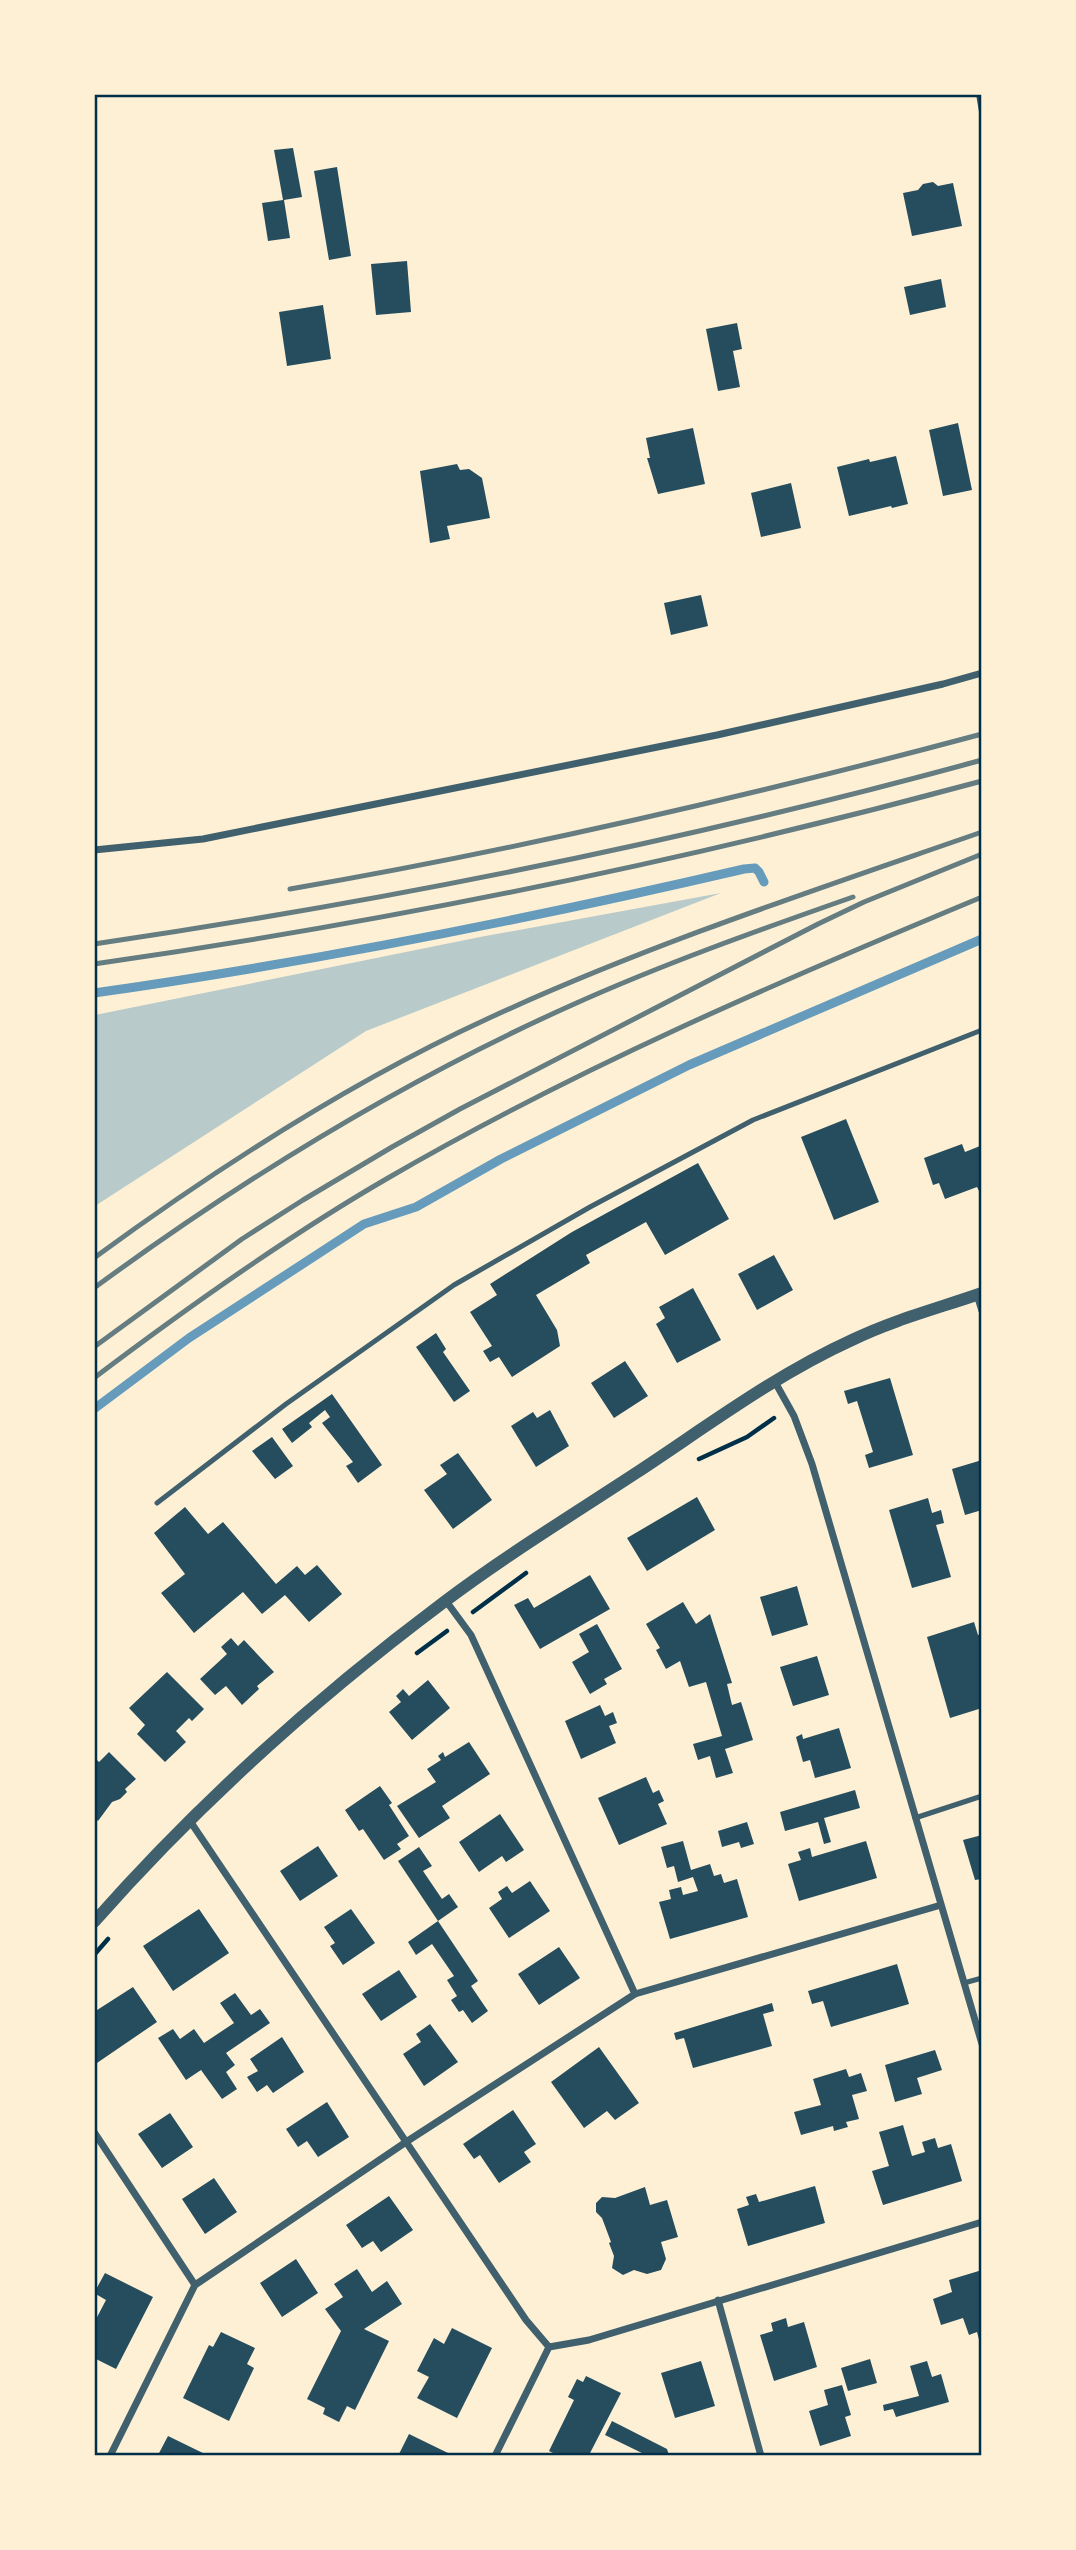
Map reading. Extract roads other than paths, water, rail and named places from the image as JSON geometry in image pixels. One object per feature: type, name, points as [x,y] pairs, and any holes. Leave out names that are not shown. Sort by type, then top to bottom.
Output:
[{"type":"street","points":[[94,850],[203,839],[717,735],[982,673]]},
{"type":"street","points":[[94,1922],[190,1821],[288,1729],[363,1665],[446,1601],[775,1382],[855,1338],[979,1294],[982,1311]]},
{"type":"street","points":[[775,1382],[789,1407],[812,1464],[982,2044]]},
{"type":"street","points":[[446,1601],[471,1635],[635,1994]]},
{"type":"street","points":[[190,1821],[526,2320],[549,2347]]},
{"type":"street","points":[[110,2455],[195,2285],[406,2142],[635,1994],[941,1905]]},
{"type":"street","points":[[94,2132],[195,2285]]},
{"type":"street","points":[[549,2347],[589,2340],[982,2222]]},
{"type":"street","points":[[718,2300],[761,2455]]},
{"type":"street","points":[[495,2455],[549,2347]]},
{"type":"lane","points":[[157,1503],[286,1404],[454,1285],[579,1213],[753,1119],[982,1031]]},
{"type":"lane","points":[[915,1818],[982,1797]]},
{"type":"lane","points":[[964,1983],[982,1978]]},
{"type":"waterway","points":[[94,993],[258,968],[420,938],[744,869],[755,868],[764,882]]},
{"type":"waterway","points":[[94,1409],[189,1338],[364,1224],[416,1207],[501,1159],[689,1065],[982,939]]},
{"type":"railway","points":[[290,889],[637,819],[982,734]]},
{"type":"railway","points":[[94,944],[318,908],[541,866],[762,816],[982,760]]},
{"type":"railway","points":[[94,964],[318,928],[541,886],[762,837],[982,781]]},
{"type":"railway","points":[[94,1258],[284,1129],[384,1071],[487,1019],[670,943],[982,832]]},
{"type":"railway","points":[[94,1347],[242,1239],[303,1200],[460,1109],[818,924],[864,902],[982,854]]},
{"type":"railway","points":[[94,1288],[266,1170],[386,1099],[509,1034],[641,975],[853,897]]},
{"type":"railway","points":[[94,1378],[275,1248],[388,1178],[460,1138],[680,1028],[982,897]]}]
